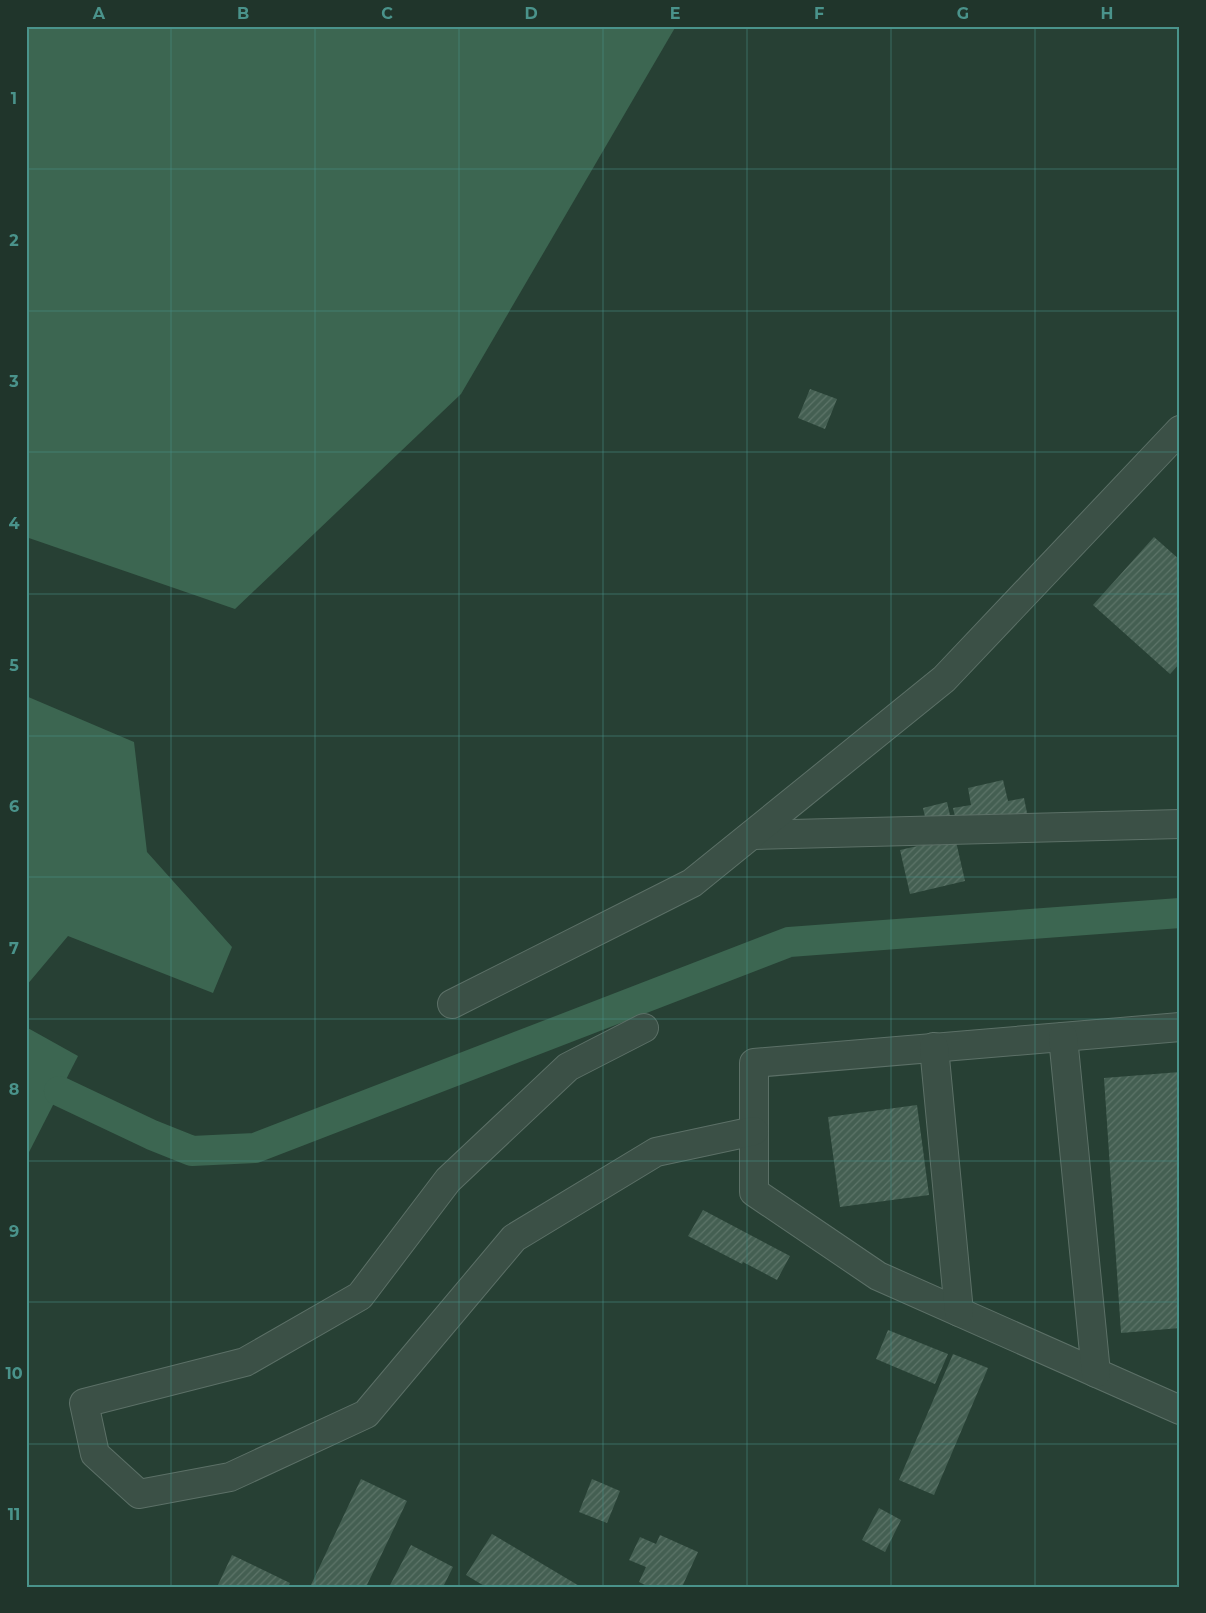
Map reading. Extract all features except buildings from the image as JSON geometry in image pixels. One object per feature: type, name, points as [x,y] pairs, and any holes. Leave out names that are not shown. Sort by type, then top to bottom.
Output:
[{"type":"lane","points":[[452,1004],[692,883],[944,679],[1180,430]]},
{"type":"lane","points":[[752,835],[1180,824]]},
{"type":"lane","points":[[1180,1027],[754,1062],[754,1192],[878,1276],[1180,1410]]},
{"type":"lane","points":[[644,1028],[568,1067],[448,1180],[360,1296],[245,1362],[84,1402],[95,1454],[139,1494],[230,1477],[366,1414],[514,1238],[656,1152],[754,1131]]},
{"type":"lane","points":[[1063,1037],[1096,1373]]},
{"type":"lane","points":[[934,1048],[960,1312]]},
{"type":"shaded area","points":[[26,26],[676,26],[461,394],[235,609],[26,537]]},
{"type":"shaded area","points":[[26,696],[134,742],[147,852],[232,947],[213,993],[68,936],[26,986]]},
{"type":"shaded area","points":[[26,1027],[78,1056],[26,1158]]},
{"type":"waterway","points":[[59,1091],[152,1135],[192,1151],[255,1148],[789,942],[1180,913]]}]
